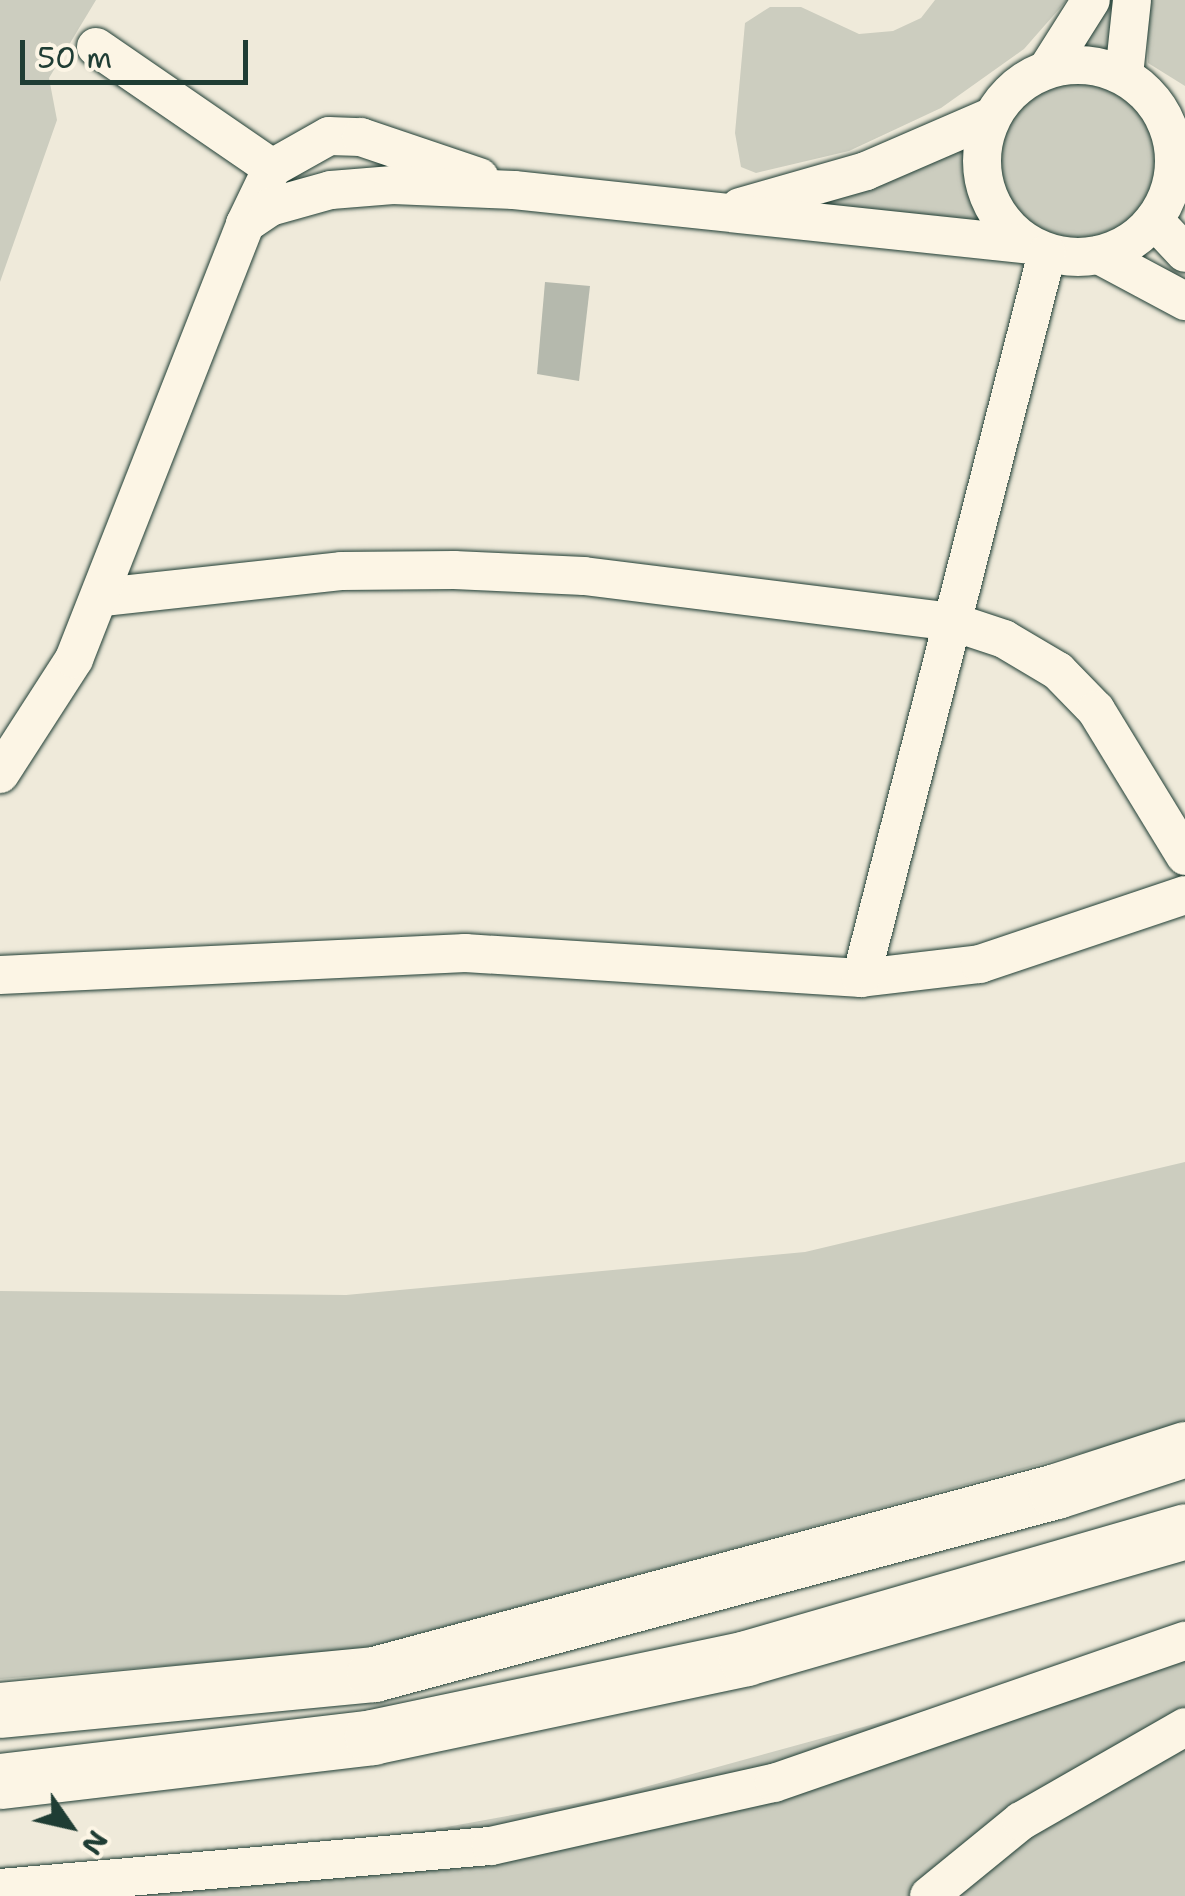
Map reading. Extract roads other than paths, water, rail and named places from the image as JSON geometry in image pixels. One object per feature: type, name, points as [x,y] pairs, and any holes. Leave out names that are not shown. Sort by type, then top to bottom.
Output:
[{"type":"highway","points":[[13,1707],[374,1674],[1000,1506],[1185,1449]]},
{"type":"highway","points":[[0,1781],[372,1737],[484,1714],[746,1658],[1185,1531]]},
{"type":"lane","points":[[1038,249],[990,203],[982,174],[991,117],[1006,96],[1048,68],[1092,0]]},
{"type":"lane","points":[[1124,75],[1132,0]]},
{"type":"lane","points":[[96,47],[272,168]]},
{"type":"lane","points":[[1048,68],[1087,64],[1124,75],[1169,100],[1170,134],[1179,170],[1154,220],[1099,255]]},
{"type":"lane","points":[[718,212],[853,176],[991,117]]},
{"type":"lane","points":[[0,774],[28,738],[103,597],[246,224],[272,168],[329,136],[361,137],[514,190]]},
{"type":"lane","points":[[246,224],[290,198],[331,190],[514,190],[1099,255],[1185,301]]},
{"type":"lane","points":[[1154,220],[1185,253]]},
{"type":"lane","points":[[861,978],[953,622],[1038,249]]},
{"type":"lane","points":[[103,597],[341,570],[454,570],[584,576],[953,622],[1004,639],[1058,671],[1096,710],[1185,856]]},
{"type":"lane","points":[[0,975],[466,953],[861,978],[980,964],[1185,895]]},
{"type":"lane","points":[[0,1888],[490,1846],[774,1782],[1185,1641]]},
{"type":"lane","points":[[928,1896],[1020,1822],[1185,1727]]}]
